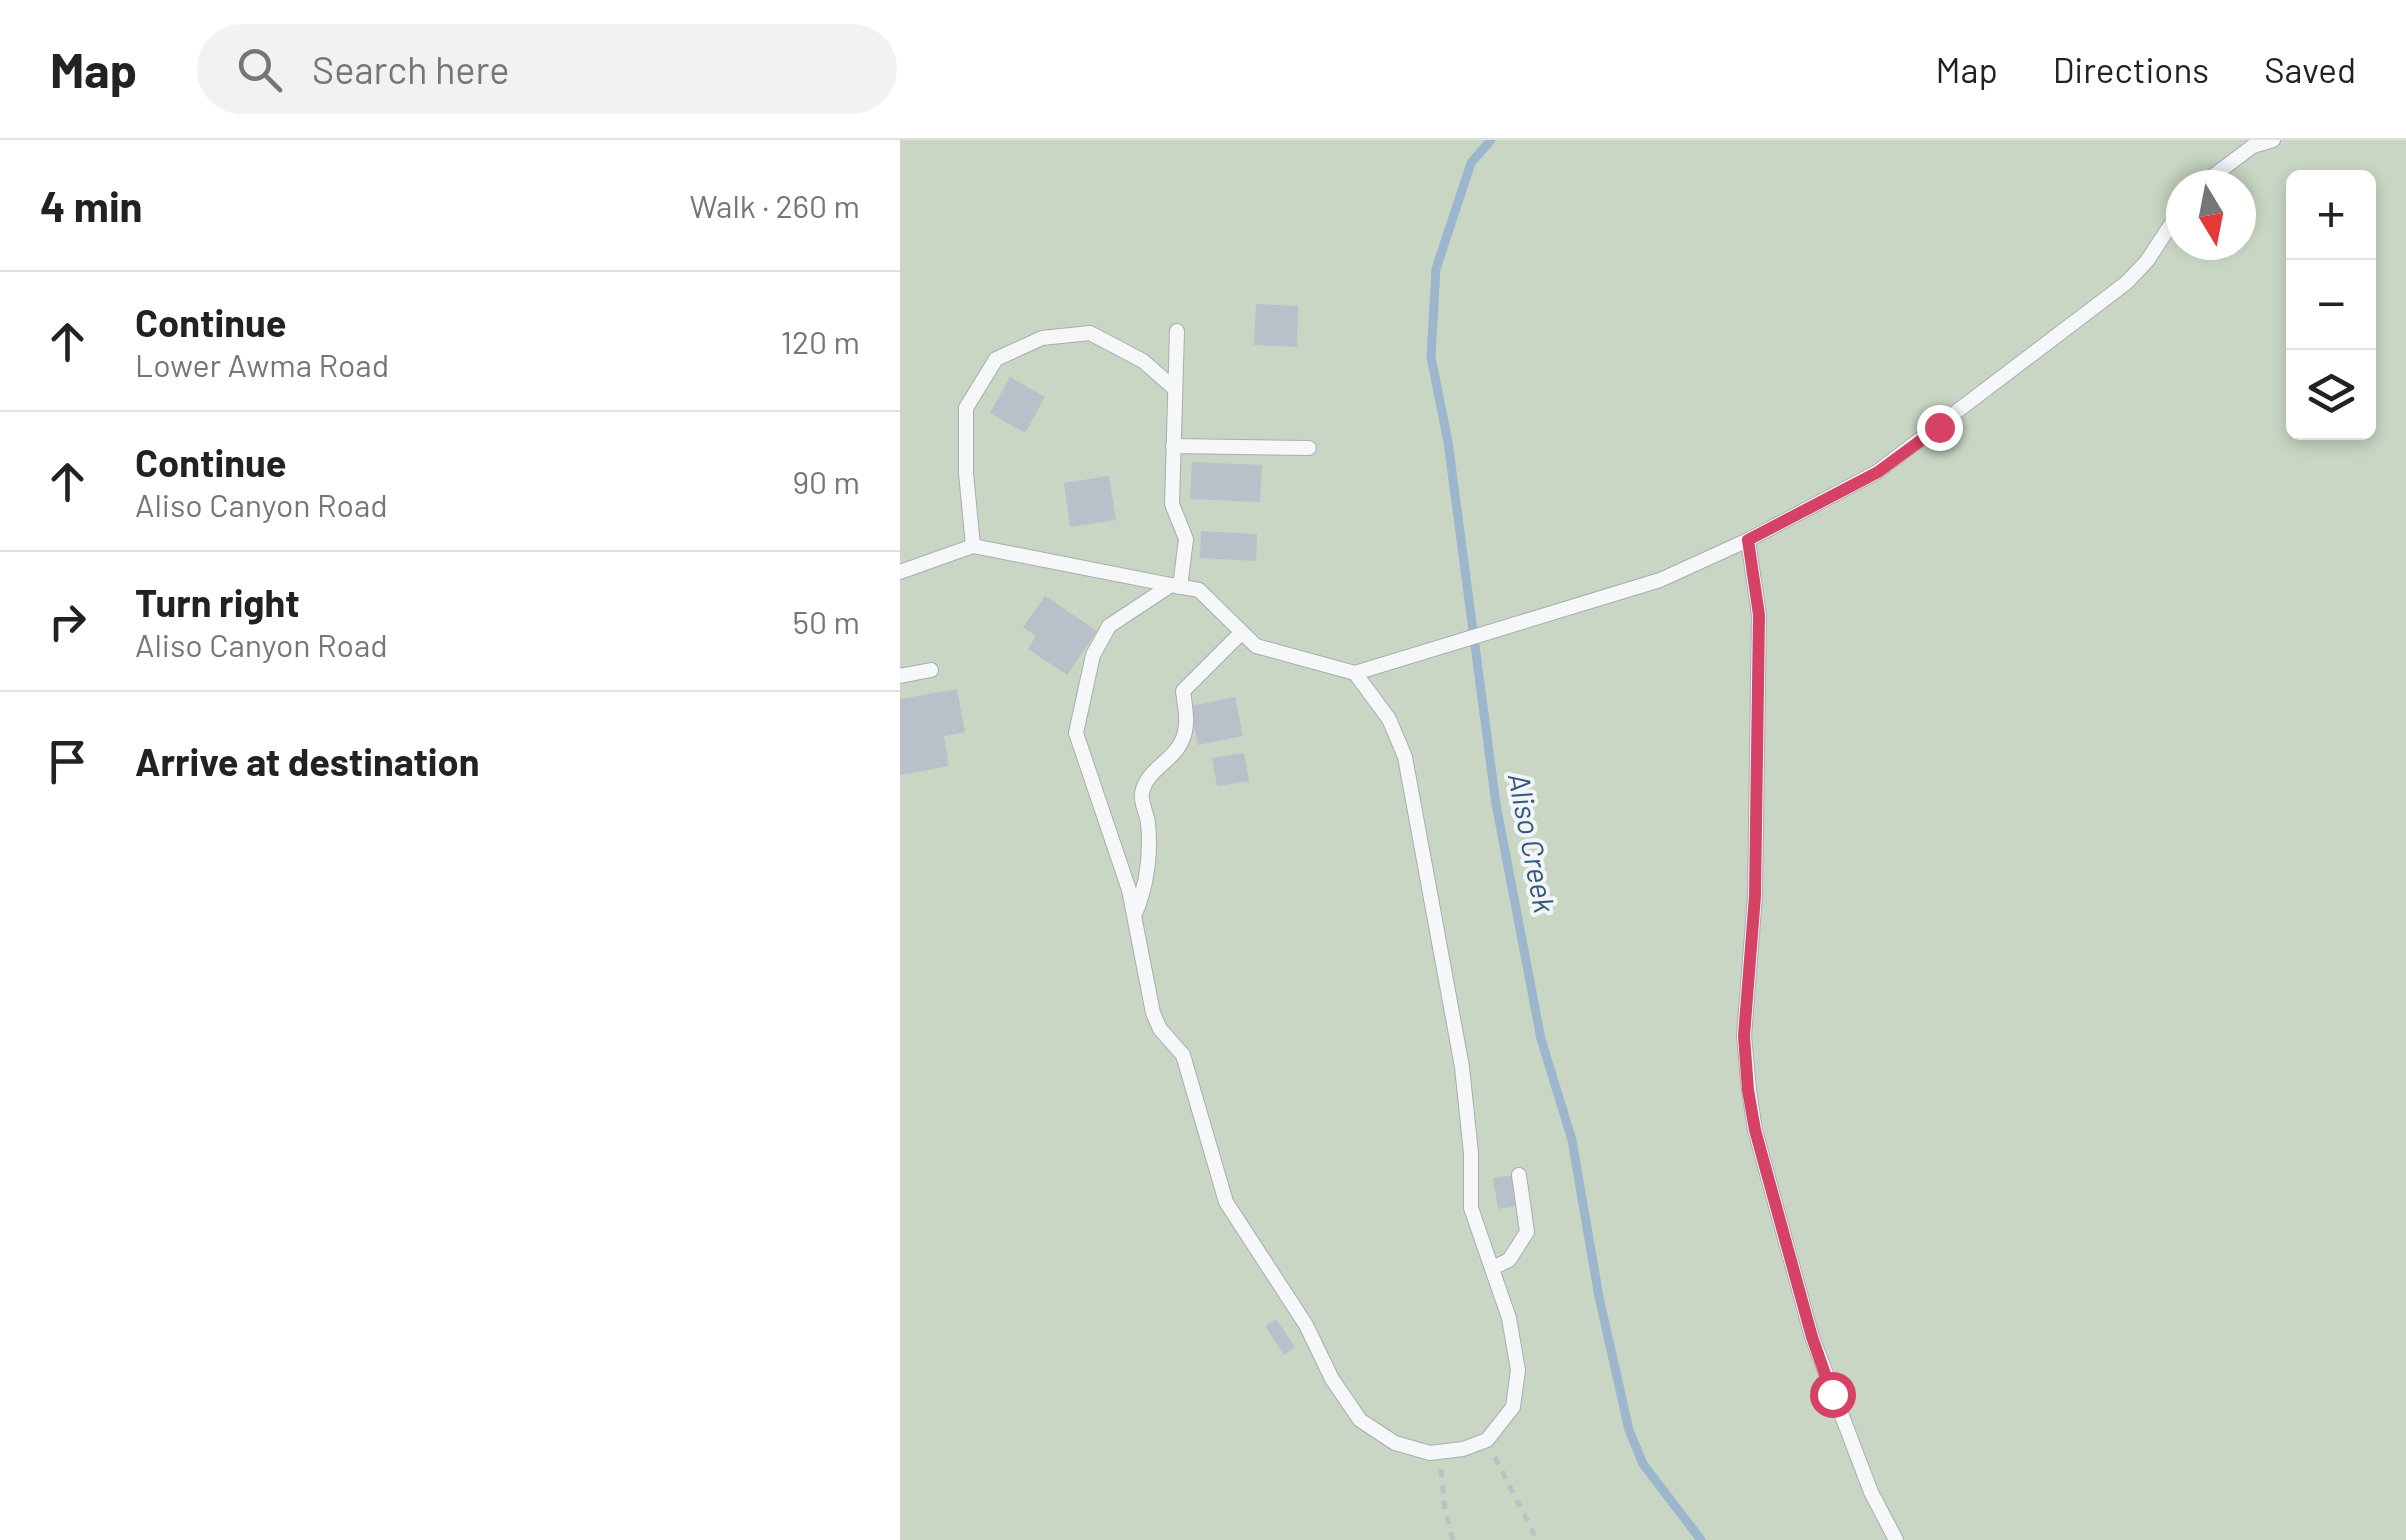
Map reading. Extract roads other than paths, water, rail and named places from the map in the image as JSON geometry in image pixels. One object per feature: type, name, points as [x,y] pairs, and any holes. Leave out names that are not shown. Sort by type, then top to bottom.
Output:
[{"type":"lane","points":[[2221,170],[2253,146],[2273,140]]},
{"type":"lane","points":[[900,572],[973,546],[1199,590],[1256,646],[1355,672],[1430,652],[1660,580],[1748,540],[1878,472],[2126,283],[2166,231]]},
{"type":"lane","points":[[1177,330],[1172,504],[1186,539],[1176,586],[1109,626],[1093,655],[1076,733],[1130,890],[1153,1014],[1160,1029],[1183,1055],[1226,1202],[1236,1222],[1306,1325],[1332,1379],[1360,1420],[1396,1443],[1440,1452],[1487,1440],[1512,1406],[1518,1370],[1509,1318],[1471,1208],[1472,1153],[1462,1066],[1405,757],[1389,719],[1355,672]]},
{"type":"lane","points":[[973,546],[966,473],[966,408],[996,359],[1042,338],[1090,333],[1143,361],[1175,389]]},
{"type":"lane","points":[[1174,446],[1309,448]]},
{"type":"lane","points":[[1748,540],[1759,615],[1755,896],[1744,1036],[1755,1130],[1812,1337],[1871,1492],[1896,1540]]},
{"type":"lane","points":[[1134,916],[1148,878],[1148,822],[1141,795],[1151,773],[1183,741],[1183,692],[1241,633]]},
{"type":"lane","points":[[900,676],[930,670]]},
{"type":"lane","points":[[1492,1268],[1509,1260],[1527,1232],[1519,1175]]},
{"type":"waterway","name":"Aliso Creek","points":[[1491,140],[1471,163],[1436,269],[1431,357],[1448,442],[1496,804],[1541,1039],[1572,1140],[1599,1297],[1629,1430],[1643,1464],[1701,1540]]}]
